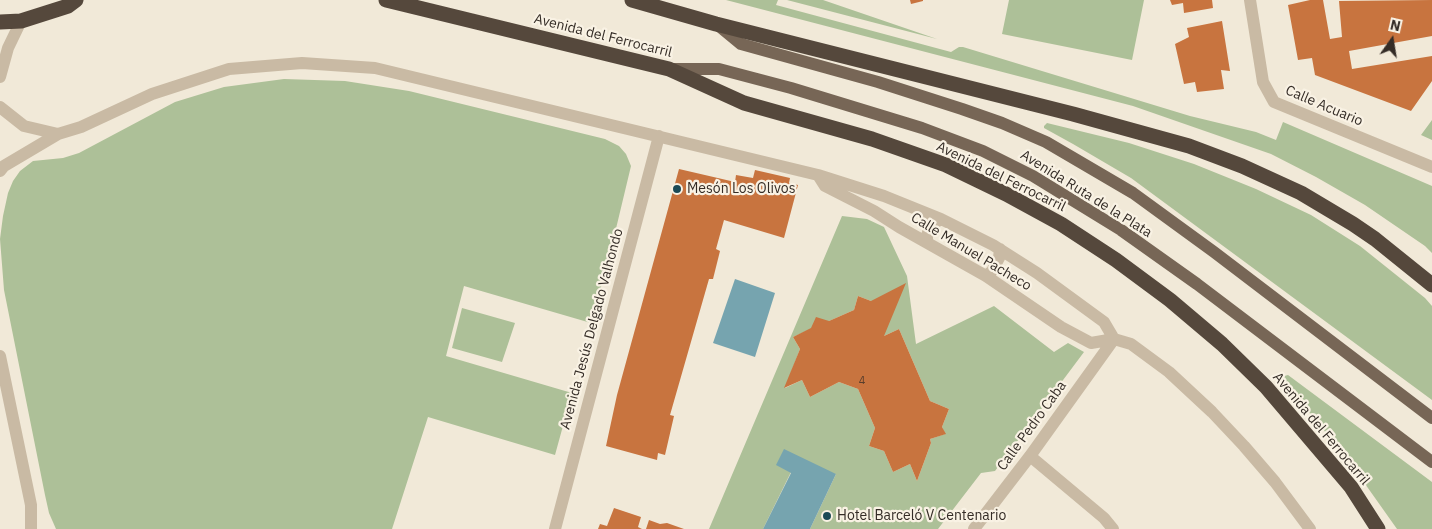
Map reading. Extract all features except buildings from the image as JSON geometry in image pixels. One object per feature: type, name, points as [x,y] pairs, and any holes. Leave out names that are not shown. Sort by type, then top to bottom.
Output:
[{"type":"highway","points":[[0,22],[21,21],[68,6],[76,0]]},
{"type":"highway","name":"Avenida del Ferrocarril","points":[[386,0],[669,69],[744,103],[872,139],[946,165],[1006,194],[1061,224],[1116,260],[1170,300],[1222,344],[1266,387],[1351,487],[1378,529]]},
{"type":"highway","points":[[632,0],[645,2],[716,24],[1073,114],[1189,146],[1242,166],[1301,193],[1375,239],[1432,285]]},
{"type":"main road","name":"Avenida Ruta de la Plata","points":[[716,24],[741,44],[878,82],[1002,122],[1046,142],[1133,193],[1230,264],[1432,418]]},
{"type":"main road","name":"Avenida Ruta de la Plata","points":[[669,69],[719,69],[791,88],[922,128],[983,151],[1033,176],[1121,230],[1197,284],[1432,462]]},
{"type":"street","name":"Calle Acuario","points":[[1250,0],[1263,82],[1274,102],[1432,167]]},
{"type":"street","points":[[0,77],[8,48],[21,21]]},
{"type":"street","name":"Calle Manuel Pacheco","points":[[0,172],[4,166],[58,134],[81,127],[152,94],[229,69],[302,63],[375,68],[818,175],[884,196],[941,219],[1000,249],[1037,273],[1104,322],[1114,339],[1091,344],[1061,327],[986,276],[874,211],[825,186],[818,175]]},
{"type":"street","points":[[0,107],[24,126],[58,134]]},
{"type":"street","name":"Avenida Jesús Delgado Valhondo","points":[[555,529],[659,136]]},
{"type":"street","points":[[927,242],[926,236],[929,229],[941,219]]},
{"type":"street","points":[[986,276],[1000,258],[1000,249]]},
{"type":"street","points":[[1114,339],[1132,344],[1169,372],[1212,412],[1269,475],[1310,529]]},
{"type":"street","name":"Calle Pedro Caba","points":[[974,529],[1030,456],[1114,339]]},
{"type":"street","points":[[0,356],[31,506],[31,529]]},
{"type":"street","points":[[1030,456],[1104,518],[1113,529]]},
{"type":"green space","points":[[726,0],[778,0],[776,5],[951,52],[959,47],[963,47],[1190,116],[1256,132],[1276,140],[1283,122],[1432,186],[1432,253],[1425,246],[1365,205],[1271,154],[1133,106]]},
{"type":"green space","points":[[787,0],[823,0],[937,39]]},
{"type":"green space","points":[[1009,0],[1144,0],[1132,60],[1002,34]]},
{"type":"green space","points":[[284,79],[345,81],[409,91],[605,139],[619,146],[626,154],[631,166],[591,323],[464,286],[446,356],[572,393],[555,455],[428,417],[392,529],[56,529],[49,513],[45,495],[4,290],[0,239],[8,193],[13,181],[20,171],[33,161],[63,158],[79,153],[175,102],[224,87]]},
{"type":"green space","points":[[1432,120],[1432,140],[1421,135]]},
{"type":"green space","points":[[1047,123],[1129,143],[1194,164],[1256,189],[1311,215],[1360,246],[1425,298],[1432,306],[1432,400],[1131,178],[1044,128]]},
{"type":"green space","points":[[842,216],[867,219],[884,227],[907,276],[916,344],[994,306],[1054,352],[1068,343],[1084,352],[995,471],[981,473],[938,529],[810,529],[836,474],[791,472],[763,529],[709,529]],"holes":[[[858,296],[871,301],[884,336],[899,329],[930,401],[949,409],[942,427],[945,434],[930,439],[931,443],[917,481],[910,464],[893,472],[884,451],[869,446],[875,428],[858,389],[839,382],[810,397],[802,380],[785,388],[800,349],[793,337],[854,310]]]},
{"type":"green space","points":[[462,308],[515,323],[502,362],[452,348]]},
{"type":"green space","points":[[1288,375],[1432,482],[1432,529],[1397,529],[1346,457],[1283,381],[1284,376]]},
{"type":"water","points":[[735,279],[775,293],[755,357],[713,343]]},
{"type":"water","points":[[784,449],[836,474],[810,529],[763,529],[791,473],[776,465]]},
{"type":"place","name":"Mesón Los Olivos","points":[[677,189]]},
{"type":"place","name":"Hotel Barceló V Centenario","points":[[827,516]]}]
